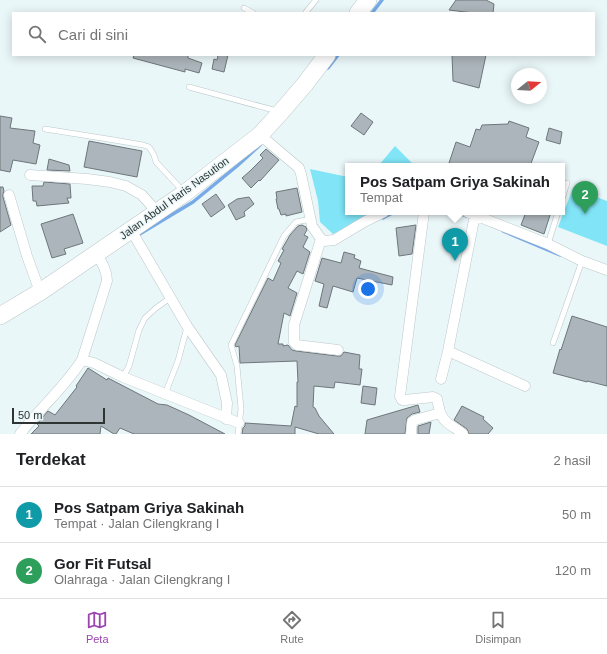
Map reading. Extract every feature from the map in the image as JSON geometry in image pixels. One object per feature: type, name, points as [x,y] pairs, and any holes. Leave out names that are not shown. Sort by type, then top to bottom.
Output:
[{"type":"highway","points":[[359,12],[368,0]]},
{"type":"highway","name":"Jalan Abdul Haris Nasution","points":[[0,316],[40,292],[185,193],[260,135],[305,84],[325,56]]},
{"type":"street","points":[[260,135],[299,168],[302,174],[312,226],[321,239],[324,241],[334,240],[378,215]]},
{"type":"street","points":[[30,175],[87,179],[126,186],[142,195],[157,212]]},
{"type":"street","points":[[10,194],[27,256],[40,292]]},
{"type":"street","points":[[424,215],[400,396],[402,400],[433,397],[438,399],[442,417],[463,434]]},
{"type":"street","points":[[441,379],[448,351],[471,215]]},
{"type":"street","points":[[474,215],[548,244],[582,261],[607,270]]},
{"type":"street","points":[[131,230],[187,326],[222,375],[228,403],[226,419]]},
{"type":"street","points":[[321,239],[294,325],[294,342],[297,345],[338,350]]},
{"type":"street","points":[[20,434],[75,371],[82,360],[107,281],[104,265],[96,254]]},
{"type":"street","points":[[448,351],[526,386]]},
{"type":"street","points":[[82,360],[94,362],[123,378],[226,419],[240,423]]},
{"type":"street","points":[[411,434],[412,422],[440,413]]},
{"type":"lane","points":[[306,12],[316,0]]},
{"type":"lane","points":[[244,8],[251,12]]},
{"type":"lane","points":[[189,87],[281,112]]},
{"type":"lane","points":[[45,129],[148,147],[154,155],[156,162],[185,193]]},
{"type":"lane","points":[[565,189],[567,183]]},
{"type":"lane","points":[[548,244],[557,215]]},
{"type":"lane","points":[[238,434],[241,408],[236,366],[231,345],[284,236],[296,222],[311,219]]},
{"type":"lane","points":[[553,343],[582,261]]},
{"type":"lane","points":[[123,378],[129,366],[138,330],[145,318],[170,298]]},
{"type":"lane","points":[[165,394],[178,361],[187,326]]},
{"type":"shaded area","points":[[395,146],[412,163],[381,163]]},
{"type":"shaded area","points":[[310,169],[345,176],[345,215],[366,215],[333,234],[320,222],[318,201]]},
{"type":"shaded area","points":[[573,188],[607,201],[607,246],[558,227],[563,215],[565,215],[565,209]]},
{"type":"building","points":[[456,0],[486,0],[494,4],[493,12],[466,12],[449,10]]},
{"type":"building","points":[[134,56],[188,56],[188,58],[202,63],[199,73],[185,69],[185,72],[133,58]]},
{"type":"building","points":[[218,56],[228,56],[224,72],[212,69],[214,59],[217,60]]},
{"type":"building","points":[[452,56],[486,56],[479,88],[453,81]]},
{"type":"building","points":[[361,113],[373,122],[364,135],[351,126]]},
{"type":"building","points":[[0,116],[12,118],[10,128],[35,131],[33,143],[40,145],[36,164],[13,160],[10,172],[0,170]]},
{"type":"building","points":[[509,121],[529,128],[526,137],[539,142],[531,163],[449,163],[456,142],[470,147],[476,129],[480,130],[482,125],[508,124]]},
{"type":"building","points":[[549,128],[562,132],[560,144],[546,140]]},
{"type":"building","points":[[89,141],[142,151],[137,177],[84,167]]},
{"type":"building","points":[[266,149],[279,160],[260,181],[259,180],[251,188],[242,178],[263,158],[260,155]]},
{"type":"building","points":[[49,159],[69,165],[70,171],[47,170]]},
{"type":"building","points":[[44,182],[70,184],[71,198],[67,198],[69,203],[37,206],[36,201],[33,201],[32,186],[43,186]]},
{"type":"building","points":[[0,187],[3,187],[3,197],[11,225],[0,232]]},
{"type":"building","points":[[297,188],[302,212],[286,216],[286,214],[281,215],[278,209],[276,192]]},
{"type":"building","points":[[216,194],[225,207],[211,217],[202,204]]},
{"type":"building","points":[[249,197],[254,204],[244,212],[245,216],[236,220],[228,205],[237,199]]},
{"type":"building","points":[[73,214],[83,243],[64,249],[66,254],[52,258],[41,224]]},
{"type":"building","points":[[525,215],[550,215],[544,234],[521,225]]},
{"type":"building","points":[[302,225],[306,227],[307,230],[304,235],[308,237],[303,247],[310,252],[303,274],[297,271],[288,288],[297,293],[290,316],[284,313],[278,344],[283,344],[283,346],[288,345],[292,350],[296,351],[337,356],[341,356],[344,352],[360,355],[359,369],[362,369],[360,385],[335,382],[334,388],[314,386],[313,407],[334,434],[319,434],[295,427],[295,434],[242,434],[245,423],[291,426],[295,406],[297,407],[297,361],[240,363],[239,346],[236,347],[235,345],[268,278],[273,281],[281,263],[278,261],[284,250],[282,249],[290,235],[298,226]]},
{"type":"building","points":[[416,225],[412,254],[399,256],[396,228]]},
{"type":"building","points":[[344,252],[355,255],[354,258],[361,261],[359,268],[393,277],[392,285],[357,278],[353,292],[333,286],[327,308],[319,306],[324,284],[315,281],[322,258],[341,263]]},
{"type":"building","points":[[572,316],[607,327],[607,386],[553,373]]},
{"type":"building","points":[[88,368],[107,380],[108,378],[158,404],[167,405],[189,415],[225,434],[134,434],[120,428],[116,434],[114,434],[101,426],[100,434],[31,434],[39,426],[37,424],[48,411],[55,415],[77,387],[76,386]]},
{"type":"building","points":[[363,386],[377,388],[375,405],[361,403]]},
{"type":"building","points":[[418,405],[420,412],[412,414],[407,418],[405,434],[365,434],[367,420]]},
{"type":"building","points":[[462,406],[484,417],[483,419],[493,428],[488,434],[469,434],[467,429],[454,420]]},
{"type":"building","points":[[431,422],[429,434],[418,434],[418,426]]},
{"type":"waterway","points":[[373,12],[382,0]]},
{"type":"waterway","points":[[328,68],[337,56]]},
{"type":"waterway","points":[[138,235],[193,202],[260,145]]},
{"type":"waterway","points":[[383,218],[388,215]]},
{"type":"waterway","points":[[503,231],[560,255]]},
{"type":"place","name":"Gor Fit Futsal","points":[[585,214]]},
{"type":"place","name":"Pos Satpam Griya Sakinah","points":[[455,261]]}]
